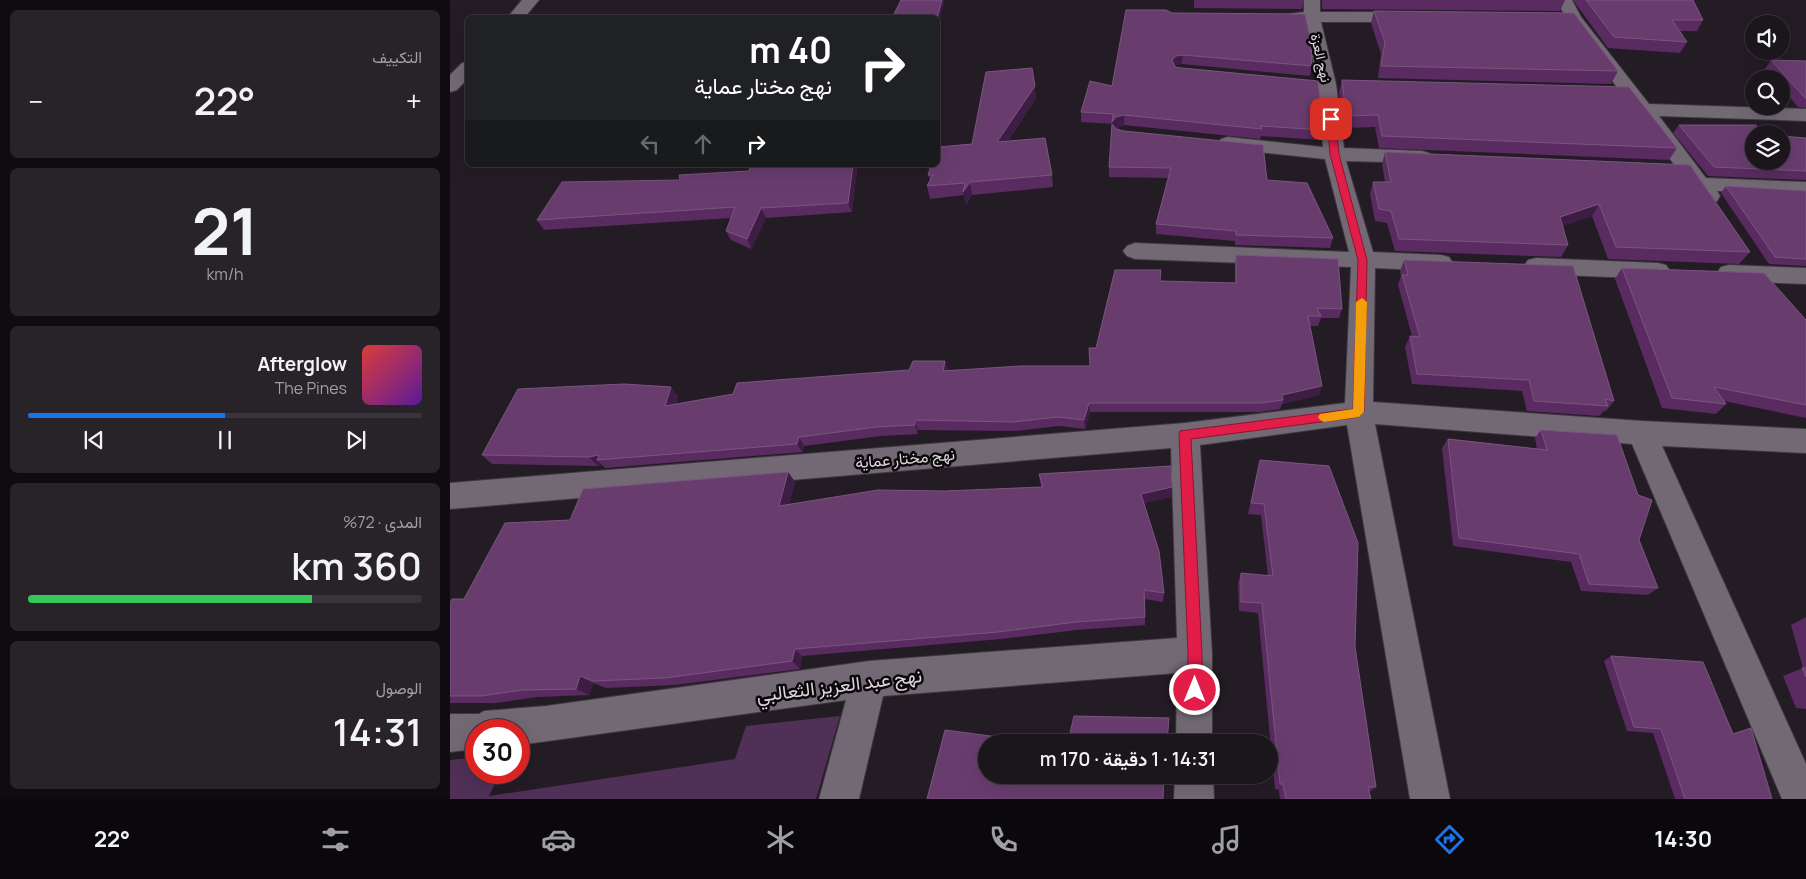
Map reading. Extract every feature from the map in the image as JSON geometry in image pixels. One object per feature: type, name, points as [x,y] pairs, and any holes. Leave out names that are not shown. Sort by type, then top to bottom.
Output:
[{"type":"street","points":[[518,15],[531,0]]},
{"type":"street","points":[[1282,16],[1312,8],[1428,18]]},
{"type":"street","name":"نهج العزة","points":[[1312,8],[1327,83],[1334,154],[1362,260],[1359,412],[1430,799]]},
{"type":"street","points":[[1564,12],[1620,92],[1642,110],[1696,177],[1718,209]]},
{"type":"street","points":[[450,86],[465,70]]},
{"type":"street","points":[[1642,110],[1806,115]]},
{"type":"street","points":[[1210,142],[1334,154],[1443,158]]},
{"type":"street","points":[[1661,168],[1696,177],[1806,189]]},
{"type":"street","points":[[1135,251],[1462,263]]},
{"type":"street","points":[[1512,265],[1681,272]]},
{"type":"street","points":[[1711,273],[1755,266],[1806,276]]},
{"type":"street","points":[[1755,266],[1780,296]]},
{"type":"street","name":"نهج مختار عماية","points":[[450,497],[1185,435],[1359,412],[1642,433],[1806,441]]},
{"type":"street","points":[[1642,433],[1802,799]]},
{"type":"street","points":[[1185,435],[1195,654],[1194,734]]},
{"type":"street","name":"نهج عبد العزيز الثعالبي","points":[[530,726],[869,679],[1195,654]]},
{"type":"street","points":[[839,799],[869,679]]},
{"type":"street","points":[[450,733],[465,732]]},
{"type":"street","points":[[1194,784],[1194,799]]},
{"type":"shaded area","points":[[840,716],[816,799],[450,799],[450,760],[465,758],[465,784],[495,784],[489,796],[735,759],[746,726]]},
{"type":"building","points":[[901,0],[942,0],[938,15],[894,15]]},
{"type":"building","points":[[1586,0],[1693,0],[1703,20],[1672,20],[1687,42],[1614,37]]},
{"type":"building","points":[[1126,10],[1166,10],[1172,13],[1305,14],[1310,38],[1312,66],[1183,55],[1176,56],[1172,60],[1175,67],[1318,81],[1323,130],[1261,126],[1262,129],[1124,115],[1116,117],[1112,122],[1113,114],[1081,112],[1090,81],[1112,86]]},
{"type":"building","points":[[1374,11],[1574,13],[1618,71],[1381,66],[1385,42]]},
{"type":"building","points":[[1771,60],[1806,61],[1806,98],[1790,81],[1790,70],[1780,70]]},
{"type":"building","points":[[1032,68],[1035,86],[997,142],[1045,138],[1052,175],[970,182],[963,192],[965,183],[927,186],[933,175],[928,175],[930,167],[940,167],[940,147],[972,144],[986,72]]},
{"type":"building","points":[[1342,80],[1629,87],[1677,148],[1382,136],[1378,115],[1346,116]]},
{"type":"building","points":[[1112,124],[1116,129],[1124,131],[1263,145],[1267,180],[1307,183],[1333,238],[1236,235],[1236,231],[1156,224],[1171,168],[1109,167]]},
{"type":"building","points":[[1679,125],[1745,125],[1745,168],[1714,167]]},
{"type":"building","points":[[1790,137],[1806,138],[1806,171],[1783,170],[1790,170]]},
{"type":"building","points":[[1385,152],[1690,165],[1750,252],[1616,247],[1599,204],[1560,217],[1568,245],[1399,239],[1391,211],[1379,209],[1373,182],[1391,182]]},
{"type":"building","points":[[750,167],[853,167],[848,203],[761,208],[747,239],[726,231],[735,207],[537,220],[562,182],[680,180],[679,175],[749,171]]},
{"type":"building","points":[[1726,186],[1806,191],[1806,259],[1775,257]]},
{"type":"building","points":[[1236,255],[1338,259],[1342,309],[1317,308],[1321,316],[1308,316],[1322,386],[1282,395],[1283,400],[1261,403],[1089,403],[1084,420],[1058,417],[1013,422],[915,420],[915,425],[877,427],[799,437],[797,444],[597,460],[599,455],[589,457],[482,455],[518,389],[624,384],[671,387],[665,406],[733,394],[737,383],[909,370],[913,361],[945,361],[943,371],[1020,366],[1090,366],[1089,348],[1096,348],[1115,270],[1161,270],[1160,281],[1236,283]]},
{"type":"building","points":[[1404,260],[1573,266],[1614,401],[1605,399],[1608,406],[1534,401],[1529,380],[1417,374],[1410,336],[1420,337],[1402,275],[1408,275]]},
{"type":"building","points":[[1622,268],[1764,273],[1806,320],[1806,405],[1714,387],[1726,404],[1672,398]]},
{"type":"building","points":[[1541,430],[1617,435],[1638,495],[1652,500],[1639,540],[1658,588],[1589,584],[1579,554],[1459,538],[1448,439],[1547,450]]},
{"type":"building","points":[[1260,460],[1329,466],[1358,543],[1355,647],[1376,787],[1368,787],[1371,799],[1286,799],[1283,784],[1280,784],[1278,734],[1275,734],[1262,603],[1241,602],[1241,573],[1273,576],[1264,504],[1251,503]]},
{"type":"building","points":[[1171,466],[1172,487],[1141,494],[1159,551],[1164,593],[1144,590],[1145,617],[1076,622],[998,632],[795,649],[792,661],[665,678],[593,681],[580,676],[576,689],[523,690],[481,696],[450,696],[450,603],[452,599],[464,599],[505,523],[570,520],[583,489],[788,472],[779,506],[878,490],[945,491],[1043,487],[1039,474]]},
{"type":"building","points":[[1611,656],[1703,662],[1733,734],[1751,728],[1772,799],[1685,799],[1661,729],[1634,727]]},
{"type":"building","points":[[1802,668],[1806,668],[1806,677]]},
{"type":"building","points":[[1074,716],[1169,718],[1168,734],[1070,734]]},
{"type":"building","points":[[945,730],[978,734],[978,784],[1164,784],[1163,799],[927,799]]},
{"type":"slow traffic","points":[[1324,417],[1359,412],[1362,302]]},
{"type":"route","points":[[1195,690],[1185,435],[1359,412],[1362,260],[1334,154],[1331,119]]}]
